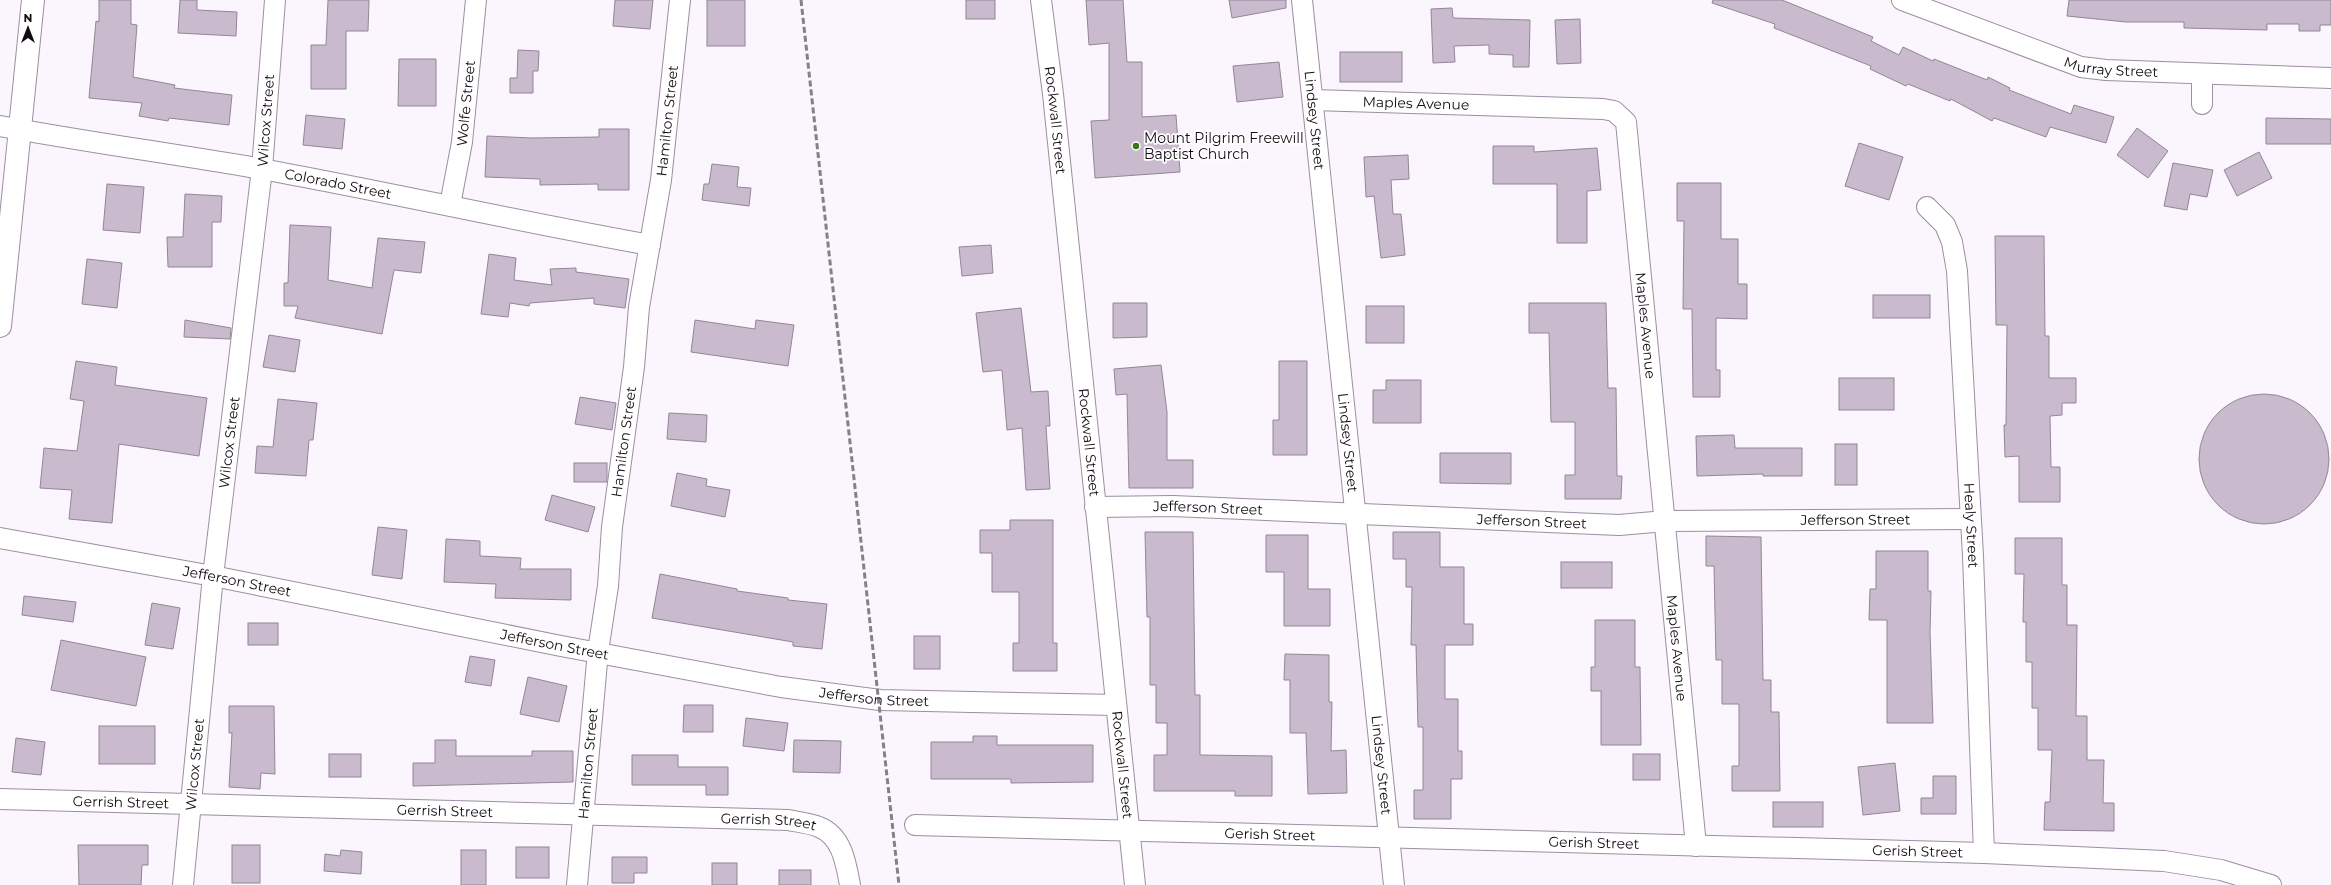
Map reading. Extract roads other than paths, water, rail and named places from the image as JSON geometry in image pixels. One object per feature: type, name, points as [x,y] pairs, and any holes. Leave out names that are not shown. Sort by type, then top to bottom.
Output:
[{"type":"main road","points":[[0,326],[10,128],[33,0]]},
{"type":"street","name":"Wilcox Street","points":[[182,885],[213,576],[262,169],[275,0]]},
{"type":"street","name":"Wolfe Street","points":[[450,205],[462,142],[476,0]]},
{"type":"street","name":"Hamilton Street","points":[[577,885],[598,651],[608,586],[612,528],[634,367],[639,307],[661,180],[680,0]]},
{"type":"street","name":"Rockwall Street","points":[[1041,0],[1054,101],[1135,885]]},
{"type":"street","name":"Lindsey Street","points":[[1302,0],[1394,885]]},
{"type":"street","name":"Murray Street","points":[[1902,0],[2081,67],[2106,70],[2331,78]]},
{"type":"street","points":[[2202,74],[2202,104]]},
{"type":"street","name":"Maples Avenue","points":[[1313,100],[1603,109],[1614,110],[1622,116],[1626,122],[1629,134],[1696,846]]},
{"type":"street","name":"Colorado Street","points":[[10,128],[262,169],[450,205],[530,223],[650,245]]},
{"type":"street","name":"Healy Street","points":[[1928,207],[1945,225],[1952,242],[1957,271],[1970,518],[1984,853]]},
{"type":"street","name":"Jefferson Street","points":[[1095,507],[1173,506],[1619,525],[1666,521],[1970,518]]},
{"type":"street","name":"Jefferson Street","points":[[0,538],[213,576],[554,644],[598,651],[782,687],[880,700],[1116,705]]},
{"type":"street","name":"Gerrish Street","points":[[0,799],[191,803],[584,816],[788,820],[820,827],[837,841],[846,859],[850,885]]},
{"type":"street","name":"Gerish Street","points":[[915,825],[1984,853],[2164,861],[2221,870],[2271,885]]},
{"type":"railway","points":[[801,0],[899,885]]},
{"type":"place","name":"Mount Pilgrim Freewill Baptist Church","points":[[1136,146]]}]
